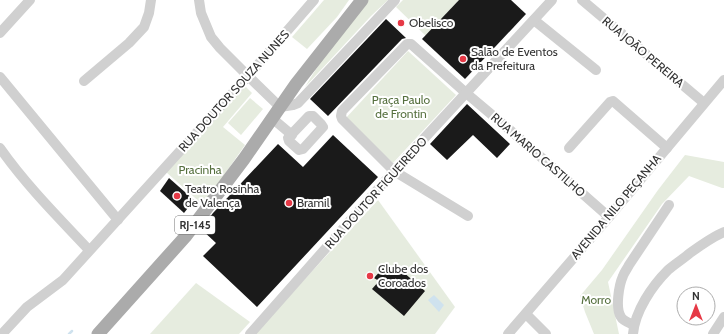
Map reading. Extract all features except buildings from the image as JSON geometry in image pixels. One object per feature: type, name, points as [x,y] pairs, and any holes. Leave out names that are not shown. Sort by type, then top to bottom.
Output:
[{"type":"main road","name":"RJ-145","points":[[98,334],[199,220],[296,84],[362,0]]},
{"type":"street","points":[[0,33],[30,0]]},
{"type":"street","points":[[84,81],[129,43],[144,27],[149,13],[151,0]]},
{"type":"street","points":[[199,0],[201,13],[212,37],[220,48],[280,107],[298,103],[395,0]]},
{"type":"street","name":"RUA DOUTOR SOUZA NUNES","points":[[2,334],[27,307],[63,280],[248,76],[314,0]]},
{"type":"street","name":"RUA DOUTOR FIGUEIREDO","points":[[250,334],[394,171],[552,0]]},
{"type":"street","name":"RUA JOÃO PEREIRA","points":[[582,0],[704,103]]},
{"type":"street","points":[[534,20],[596,70]]},
{"type":"street","name":"RUA MARIO CASTILHO","points":[[394,171],[342,119],[341,116],[342,111],[407,44],[411,44],[609,217]]},
{"type":"street","points":[[0,78],[118,220]]},
{"type":"street","name":"AVENIDA NILO PEÇANHA","points":[[508,334],[724,80]]},
{"type":"street","points":[[569,148],[610,102],[613,102],[667,148]]},
{"type":"street","points":[[272,119],[292,135]]},
{"type":"street","points":[[0,148],[27,183],[89,250]]},
{"type":"street","points":[[394,171],[468,216]]},
{"type":"street","points":[[634,329],[621,317],[619,311],[618,304],[623,276],[628,265],[669,205]]},
{"type":"street","points":[[634,329],[638,314],[649,292],[669,270],[694,250],[716,235],[724,232]]},
{"type":"street","points":[[526,314],[546,334]]},
{"type":"street","points":[[713,334],[724,317]]},
{"type":"green space","points":[[324,0],[349,0],[337,17],[307,49],[292,37]]},
{"type":"green space","points":[[366,0],[388,0],[371,16],[305,87],[334,43]]},
{"type":"green space","points":[[403,0],[459,0],[426,36],[396,7]]},
{"type":"green space","name":"Praça Paulo de Frontin","points":[[408,51],[456,95],[393,163],[345,119]]},
{"type":"green space","name":"Pracinha","points":[[245,86],[252,93],[223,127],[245,145],[203,205],[166,172]]},
{"type":"green space","points":[[250,98],[263,109],[241,135],[228,123]]},
{"type":"green space","name":"Morro","points":[[685,155],[724,162],[724,188],[689,176],[662,204],[608,282],[619,334],[594,334],[580,296],[602,270],[658,190]]},
{"type":"green space","name":"Clube dos Coroados","points":[[378,200],[455,307],[435,334],[254,334]]},
{"type":"green space","points":[[196,283],[250,322],[239,334],[150,334]]},
{"type":"water","points":[[434,295],[444,305],[439,312],[428,300]]},
{"type":"waterway","points":[[69,334],[72,331]]},
{"type":"place","name":"Obelisco","points":[[401,23]]},
{"type":"place","name":"Salão de Eventos da Prefeitura","points":[[463,59]]},
{"type":"place","name":"Teatro Rosinha de Valença","points":[[177,196]]},
{"type":"place","name":"Bramil","points":[[289,203]]},
{"type":"place","name":"Clube dos Coroados","points":[[370,276]]}]
